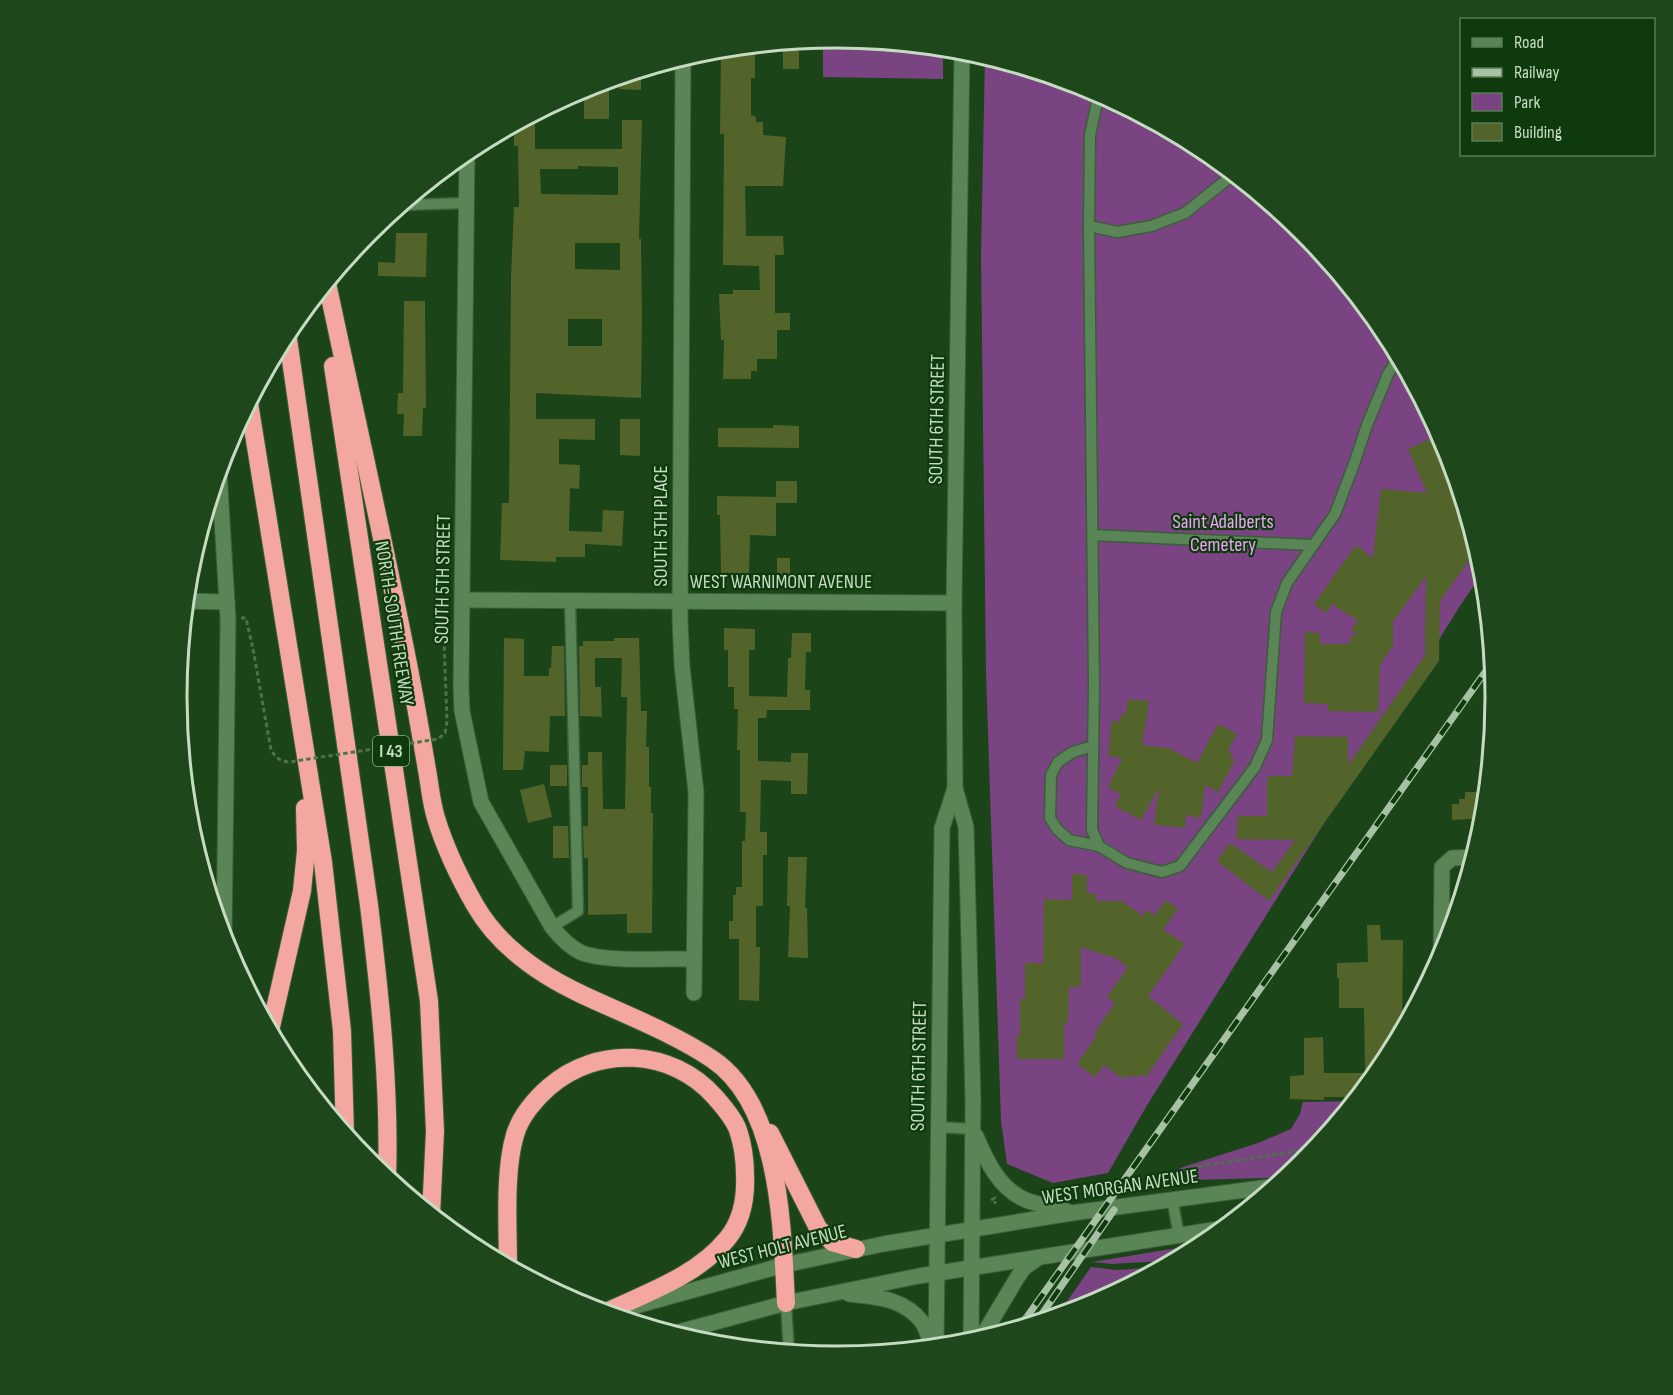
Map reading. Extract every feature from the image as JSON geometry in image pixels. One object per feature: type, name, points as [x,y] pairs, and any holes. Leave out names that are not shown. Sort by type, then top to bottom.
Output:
[{"type":"highway","points":[[329,292],[408,664],[435,816],[453,865],[476,908],[519,958],[562,986],[715,1060],[741,1087],[770,1132],[818,1228],[832,1242],[856,1249]]},
{"type":"highway","name":"NORTH-SOUTH FREEWAY","points":[[323,299],[429,1001],[435,1131],[431,1205]]},
{"type":"highway","name":"I 43","points":[[289,348],[369,905],[380,1007],[387,1167]]},
{"type":"highway","points":[[251,416],[323,862],[342,1031],[345,1122]]},
{"type":"highway","points":[[273,1019],[302,891],[306,851],[303,731]]},
{"type":"highway","points":[[508,1258],[510,1165],[515,1134],[525,1114],[542,1094],[561,1076],[590,1062],[624,1056],[651,1059],[680,1068],[706,1086],[737,1129],[745,1160],[746,1194],[740,1217],[729,1238],[709,1259],[687,1273],[616,1308]]},
{"type":"highway","points":[[756,1112],[766,1142],[779,1201],[786,1303]]},
{"type":"street","name":"SOUTH 6TH STREET","points":[[962,60],[954,603],[955,788],[966,827],[973,1129],[971,1333]]},
{"type":"street","name":"SOUTH 5TH PLACE","points":[[683,66],[681,601],[682,666],[696,792],[694,993]]},
{"type":"street","name":"SOUTH 5TH STREET","points":[[467,164],[462,711],[481,802],[552,927],[564,941],[580,952],[601,957],[694,959]]},
{"type":"street","points":[[220,491],[227,602],[224,915]]},
{"type":"street","name":"WEST WARNIMONT AVENUE","points":[[463,600],[954,603]]},
{"type":"street","points":[[195,601],[227,602]]},
{"type":"street","name":"SOUTH 6TH STREET","points":[[934,1339],[938,1273],[942,828],[955,788]]},
{"type":"street","points":[[1441,935],[1442,872],[1446,862],[1458,857],[1466,857]]},
{"type":"street","points":[[973,1129],[988,1165],[1004,1183],[1024,1199],[1072,1213]]},
{"type":"street","name":"WEST MORGAN AVENUE","points":[[971,1229],[1172,1198],[1263,1187]]},
{"type":"street","name":"WEST HOLT AVENUE","points":[[620,1310],[784,1265],[856,1249],[971,1229]]},
{"type":"street","points":[[687,1330],[786,1303],[938,1273],[1206,1231]]},
{"type":"street","points":[[986,1329],[1024,1268],[1040,1258]]},
{"type":"street","points":[[838,1292],[898,1302],[923,1323],[930,1340]]},
{"type":"lane","points":[[1097,103],[1090,135],[1089,226],[1093,535],[1092,830],[1099,846]]},
{"type":"lane","points":[[1089,226],[1117,232],[1152,226],[1185,213],[1228,179]]},
{"type":"lane","points":[[413,205],[466,203]]},
{"type":"lane","points":[[1094,746],[1073,752],[1058,762],[1051,775],[1050,818],[1057,829],[1069,840],[1099,846],[1127,863],[1162,872],[1180,866],[1255,767],[1267,740],[1276,612],[1287,583],[1335,514],[1367,425],[1394,364]]},
{"type":"lane","points":[[1093,535],[1312,545]]},
{"type":"lane","points":[[552,927],[578,911],[570,601]]},
{"type":"lane","points":[[938,1127],[973,1129]]},
{"type":"lane","points":[[1172,1198],[1179,1236]]},
{"type":"lane","points":[[786,1303],[789,1345]]},
{"type":"path","points":[[239,618],[246,618],[271,750],[276,758],[289,762],[438,740],[446,729],[442,581],[452,581]]},
{"type":"path","points":[[1155,1179],[1196,1167],[1302,1150]]},
{"type":"path","points":[[991,1200],[995,1198],[994,1204]]},
{"type":"green space","points":[[823,48],[879,49],[943,57],[943,79],[823,77]]},
{"type":"green space","name":"Saint Adalberts Cemetery","points":[[985,65],[1045,82],[1085,97],[1124,115],[1197,157],[1265,209],[1296,238],[1352,302],[1377,337],[1419,410],[1437,449],[1464,529],[1476,583],[1146,1107],[1108,1173],[1053,1183],[1007,1164],[1001,1121],[986,673],[981,255]]},
{"type":"green space","points":[[1345,1101],[1325,1126],[1275,1177],[1154,1181],[1183,1167],[1258,1143],[1291,1129],[1300,1114],[1303,1102]]},
{"type":"green space","points":[[1182,1247],[1159,1261],[1112,1264],[1092,1262]]},
{"type":"green space","points":[[1091,1267],[1117,1270],[1146,1268],[1085,1298],[1064,1306]]},
{"type":"building","points":[[799,49],[799,69],[783,69],[783,50]]},
{"type":"building","points":[[755,54],[755,78],[751,78],[751,115],[756,117],[756,122],[763,122],[763,135],[786,137],[783,186],[745,186],[746,236],[783,236],[784,255],[775,255],[775,313],[790,313],[790,330],[777,330],[777,359],[757,359],[757,371],[751,371],[751,379],[723,379],[724,340],[721,340],[719,294],[733,294],[733,290],[760,290],[759,266],[723,265],[724,134],[720,134],[721,58]]},
{"type":"building","points":[[641,78],[641,90],[619,89],[619,85]]},
{"type":"building","points":[[609,89],[609,119],[584,119],[584,99]]},
{"type":"building","points":[[622,120],[642,120],[639,239],[641,239],[642,315],[641,398],[536,393],[536,419],[595,419],[595,440],[559,439],[559,464],[580,465],[579,489],[570,488],[569,531],[602,532],[603,510],[624,511],[622,546],[585,544],[585,557],[556,557],[556,562],[500,560],[502,503],[509,503],[511,277],[514,207],[519,207],[518,146],[514,146],[514,134],[535,123],[535,149],[622,149]],"holes":[[[578,166],[618,167],[618,195],[541,194],[540,169],[578,169]],[[575,243],[620,243],[620,270],[575,269]],[[568,319],[602,319],[602,346],[568,346]]]},
{"type":"building","points":[[396,233],[427,233],[426,277],[378,276],[378,262],[395,263]]},
{"type":"building","points":[[404,301],[425,301],[426,408],[423,408],[422,436],[403,436],[404,414],[397,414],[398,393],[403,393]]},
{"type":"building","points":[[620,419],[640,419],[640,456],[620,455]]},
{"type":"building","points":[[773,425],[799,426],[799,448],[718,447],[718,428],[773,428]]},
{"type":"building","points":[[1432,438],[1452,489],[1471,558],[1440,601],[1439,661],[1269,901],[1218,862],[1218,859],[1230,843],[1272,872],[1295,840],[1236,839],[1238,816],[1267,816],[1267,779],[1269,776],[1292,776],[1295,736],[1348,737],[1348,765],[1425,655],[1426,576],[1393,622],[1393,646],[1380,665],[1378,712],[1328,711],[1328,704],[1304,703],[1305,632],[1320,633],[1320,644],[1350,644],[1350,635],[1359,635],[1351,630],[1358,621],[1332,604],[1326,613],[1314,604],[1356,545],[1373,558],[1381,489],[1427,493],[1408,449]]},
{"type":"building","points":[[776,481],[797,481],[797,503],[776,503],[776,536],[750,535],[749,573],[721,573],[720,515],[717,515],[717,496],[776,497]]},
{"type":"building","points":[[777,558],[790,558],[790,575],[777,575]]},
{"type":"building","points":[[724,628],[755,629],[755,650],[749,650],[749,696],[787,697],[788,658],[791,658],[792,633],[811,633],[811,652],[806,652],[805,690],[810,690],[810,710],[767,710],[766,718],[758,718],[758,761],[791,762],[791,753],[808,753],[807,794],[791,794],[791,781],[761,780],[760,832],[767,832],[767,855],[763,855],[763,906],[756,906],[756,947],[760,947],[759,1001],[739,1000],[739,939],[729,939],[729,921],[733,921],[733,895],[736,895],[736,887],[742,887],[742,841],[745,841],[746,812],[740,812],[738,709],[734,709],[734,687],[728,687],[728,650],[724,650]]},
{"type":"building","points":[[504,638],[524,639],[524,676],[549,676],[552,646],[564,646],[565,716],[550,716],[549,752],[525,751],[523,770],[503,770]]},
{"type":"building","points":[[614,638],[639,638],[641,711],[647,711],[646,747],[649,747],[649,787],[651,787],[651,813],[653,813],[652,933],[627,933],[627,914],[588,915],[588,858],[584,858],[583,826],[588,826],[588,787],[582,787],[582,765],[588,765],[588,752],[602,752],[603,809],[625,809],[627,697],[621,697],[622,658],[595,658],[595,687],[601,687],[602,717],[580,716],[579,646],[583,646],[583,641],[614,641]]},
{"type":"building","points":[[1128,699],[1149,701],[1142,745],[1168,748],[1197,763],[1218,724],[1237,734],[1228,750],[1232,753],[1230,758],[1235,760],[1218,792],[1205,785],[1201,818],[1186,815],[1185,828],[1154,825],[1159,788],[1141,820],[1115,806],[1121,794],[1108,787],[1122,758],[1108,756],[1112,720],[1120,722],[1121,714],[1126,714]]},
{"type":"building","points":[[550,765],[567,765],[567,786],[550,786]]},
{"type":"building","points":[[544,784],[552,817],[528,823],[520,790]]},
{"type":"building","points":[[1465,792],[1479,792],[1475,819],[1452,820],[1452,804],[1459,804],[1459,799],[1465,799]]},
{"type":"building","points":[[553,826],[568,826],[569,858],[553,858]]},
{"type":"building","points":[[788,857],[807,857],[805,908],[807,908],[808,958],[788,957],[790,906],[787,906]]},
{"type":"building","points":[[1072,874],[1087,875],[1087,893],[1096,894],[1096,901],[1122,901],[1143,916],[1147,910],[1155,915],[1166,900],[1178,909],[1163,930],[1185,944],[1148,996],[1183,1024],[1146,1077],[1141,1074],[1138,1078],[1134,1075],[1131,1078],[1126,1075],[1123,1079],[1104,1065],[1095,1077],[1077,1064],[1097,1035],[1094,1033],[1115,1003],[1107,997],[1128,967],[1115,958],[1081,947],[1081,987],[1069,987],[1068,1023],[1064,1023],[1064,1059],[1017,1059],[1020,999],[1025,999],[1025,963],[1043,963],[1044,899],[1072,900]]},
{"type":"building","points":[[1367,925],[1380,925],[1381,940],[1403,940],[1402,1016],[1399,1022],[1377,1058],[1349,1097],[1324,1097],[1324,1100],[1290,1099],[1290,1076],[1304,1075],[1304,1038],[1323,1037],[1324,1073],[1365,1073],[1364,1008],[1339,1008],[1337,963],[1368,962]]},
{"type":"railway","points":[[1026,1319],[1485,672]]},
{"type":"railway","points":[[1042,1314],[1114,1210]]}]
